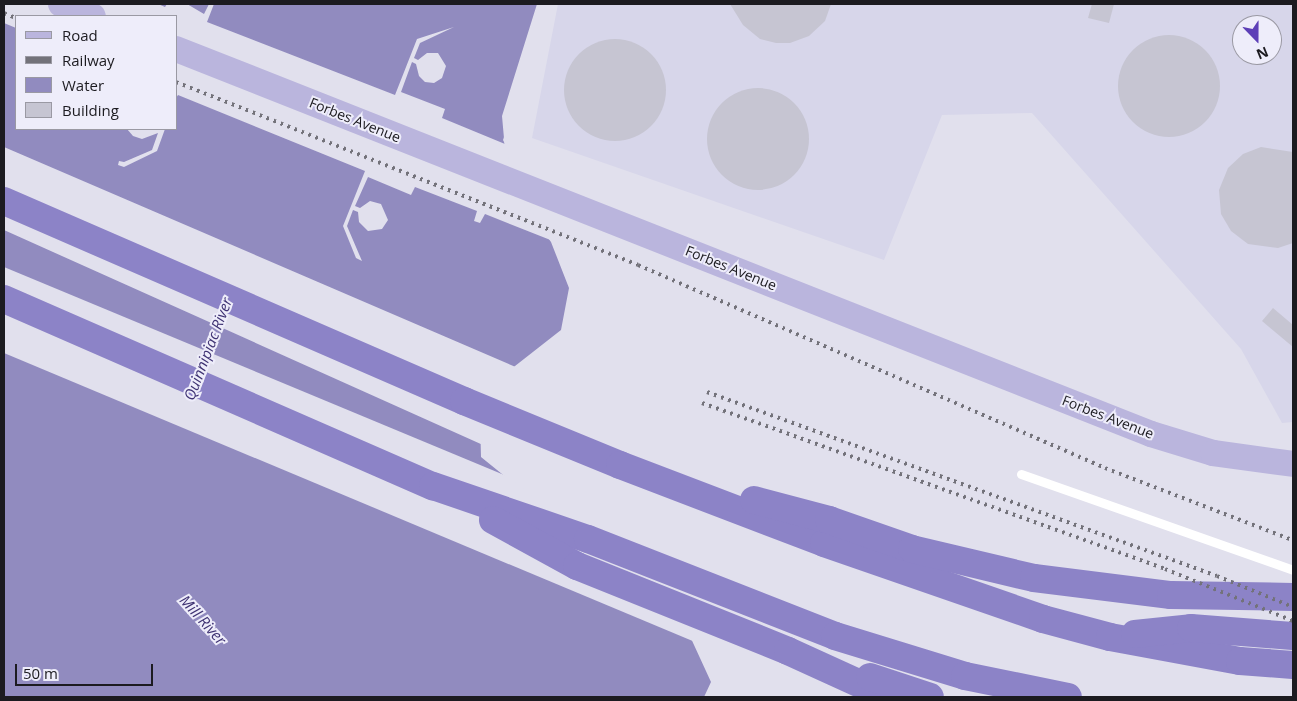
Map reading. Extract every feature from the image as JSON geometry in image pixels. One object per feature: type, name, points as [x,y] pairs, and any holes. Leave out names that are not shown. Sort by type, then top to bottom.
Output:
[{"type":"highway","points":[[4,201],[620,465],[833,546],[1043,619],[1110,637],[1240,660],[1293,665]]},
{"type":"highway","points":[[4,298],[433,486],[588,539],[836,636],[965,676],[1068,697]]},
{"type":"highway","points":[[620,465],[829,520],[940,557],[1034,578],[1171,595],[1293,597]]},
{"type":"highway","points":[[433,486],[577,566],[788,651],[889,697]]},
{"type":"highway","points":[[1110,637],[1191,628],[1293,636]]},
{"type":"highway","points":[[788,651],[930,697]]},
{"type":"main road","points":[[61,4],[90,15]]},
{"type":"main road","name":"Forbes Avenue","points":[[178,50],[1151,434],[1213,453],[1293,464]]},
{"type":"lane","points":[[1021,474],[1293,570]]},
{"type":"shaded area","points":[[558,4],[1293,4],[1293,422],[1282,423],[1241,349],[1032,113],[942,115],[884,260],[532,138]]},
{"type":"water","points":[[4,4],[537,4],[502,116],[508,183],[551,242],[569,288],[561,330],[501,377],[480,419],[481,457],[683,621],[711,682],[704,697],[4,697]]},
{"type":"pier","points":[[4,4],[158,4],[165,7],[167,4],[187,4],[204,14],[209,4],[214,4],[207,22],[395,95],[417,39],[454,27],[420,43],[414,58],[418,60],[427,53],[438,53],[446,66],[442,78],[434,83],[425,82],[419,76],[416,64],[412,62],[401,92],[445,109],[442,118],[505,144],[503,140],[506,131],[511,183],[553,241],[485,214],[480,223],[474,221],[477,211],[415,187],[411,195],[368,177],[355,206],[360,208],[370,201],[381,204],[388,220],[382,229],[368,231],[359,222],[358,212],[353,210],[347,226],[362,261],[356,258],[343,226],[365,171],[178,95],[178,15],[15,15],[15,28],[4,23]]},
{"type":"pier","points":[[128,130],[165,130],[157,151],[124,167],[118,165],[119,161],[124,162],[152,150],[158,133],[142,139],[133,136]]},
{"type":"pier","points":[[4,147],[518,368],[503,378],[483,420],[483,445],[4,230]]},
{"type":"pier","points":[[4,267],[509,477],[684,619],[695,642],[4,353]]},
{"type":"building","points":[[730,4],[831,4],[825,21],[809,36],[790,43],[776,43],[760,39],[743,25]]},
{"type":"building","points":[[1092,4],[1114,4],[1109,23],[1088,18]]},
{"type":"building","points":[[1169,35],[1188,39],[1205,50],[1216,67],[1220,86],[1216,105],[1205,122],[1188,133],[1169,137],[1150,133],[1133,122],[1122,105],[1118,86],[1122,67],[1133,50],[1150,39]]},
{"type":"building","points":[[615,39],[634,43],[651,54],[662,71],[666,90],[662,109],[651,126],[634,137],[615,141],[596,137],[579,126],[568,109],[564,90],[568,71],[579,54],[596,43]]},
{"type":"building","points":[[758,88],[777,92],[794,103],[805,120],[809,139],[805,158],[794,175],[777,186],[758,190],[739,186],[722,175],[711,158],[707,139],[711,120],[722,103],[739,92]]},
{"type":"building","points":[[1261,147],[1293,152],[1293,243],[1278,248],[1248,244],[1231,231],[1221,214],[1219,190],[1228,168],[1243,154]]},
{"type":"building","points":[[1273,308],[1293,325],[1293,347],[1262,321]]},
{"type":"railway","points":[[4,13],[15,18]]},
{"type":"railway","points":[[178,83],[638,265],[1105,468],[1293,540]]},
{"type":"railway","points":[[707,392],[1217,576],[1293,607]]},
{"type":"railway","points":[[702,403],[1165,569],[1293,621]]},
{"type":"water label","name":"Quinnipiac River","points":[[208,349]]},
{"type":"water label","name":"Mill River","points":[[203,620]]}]
